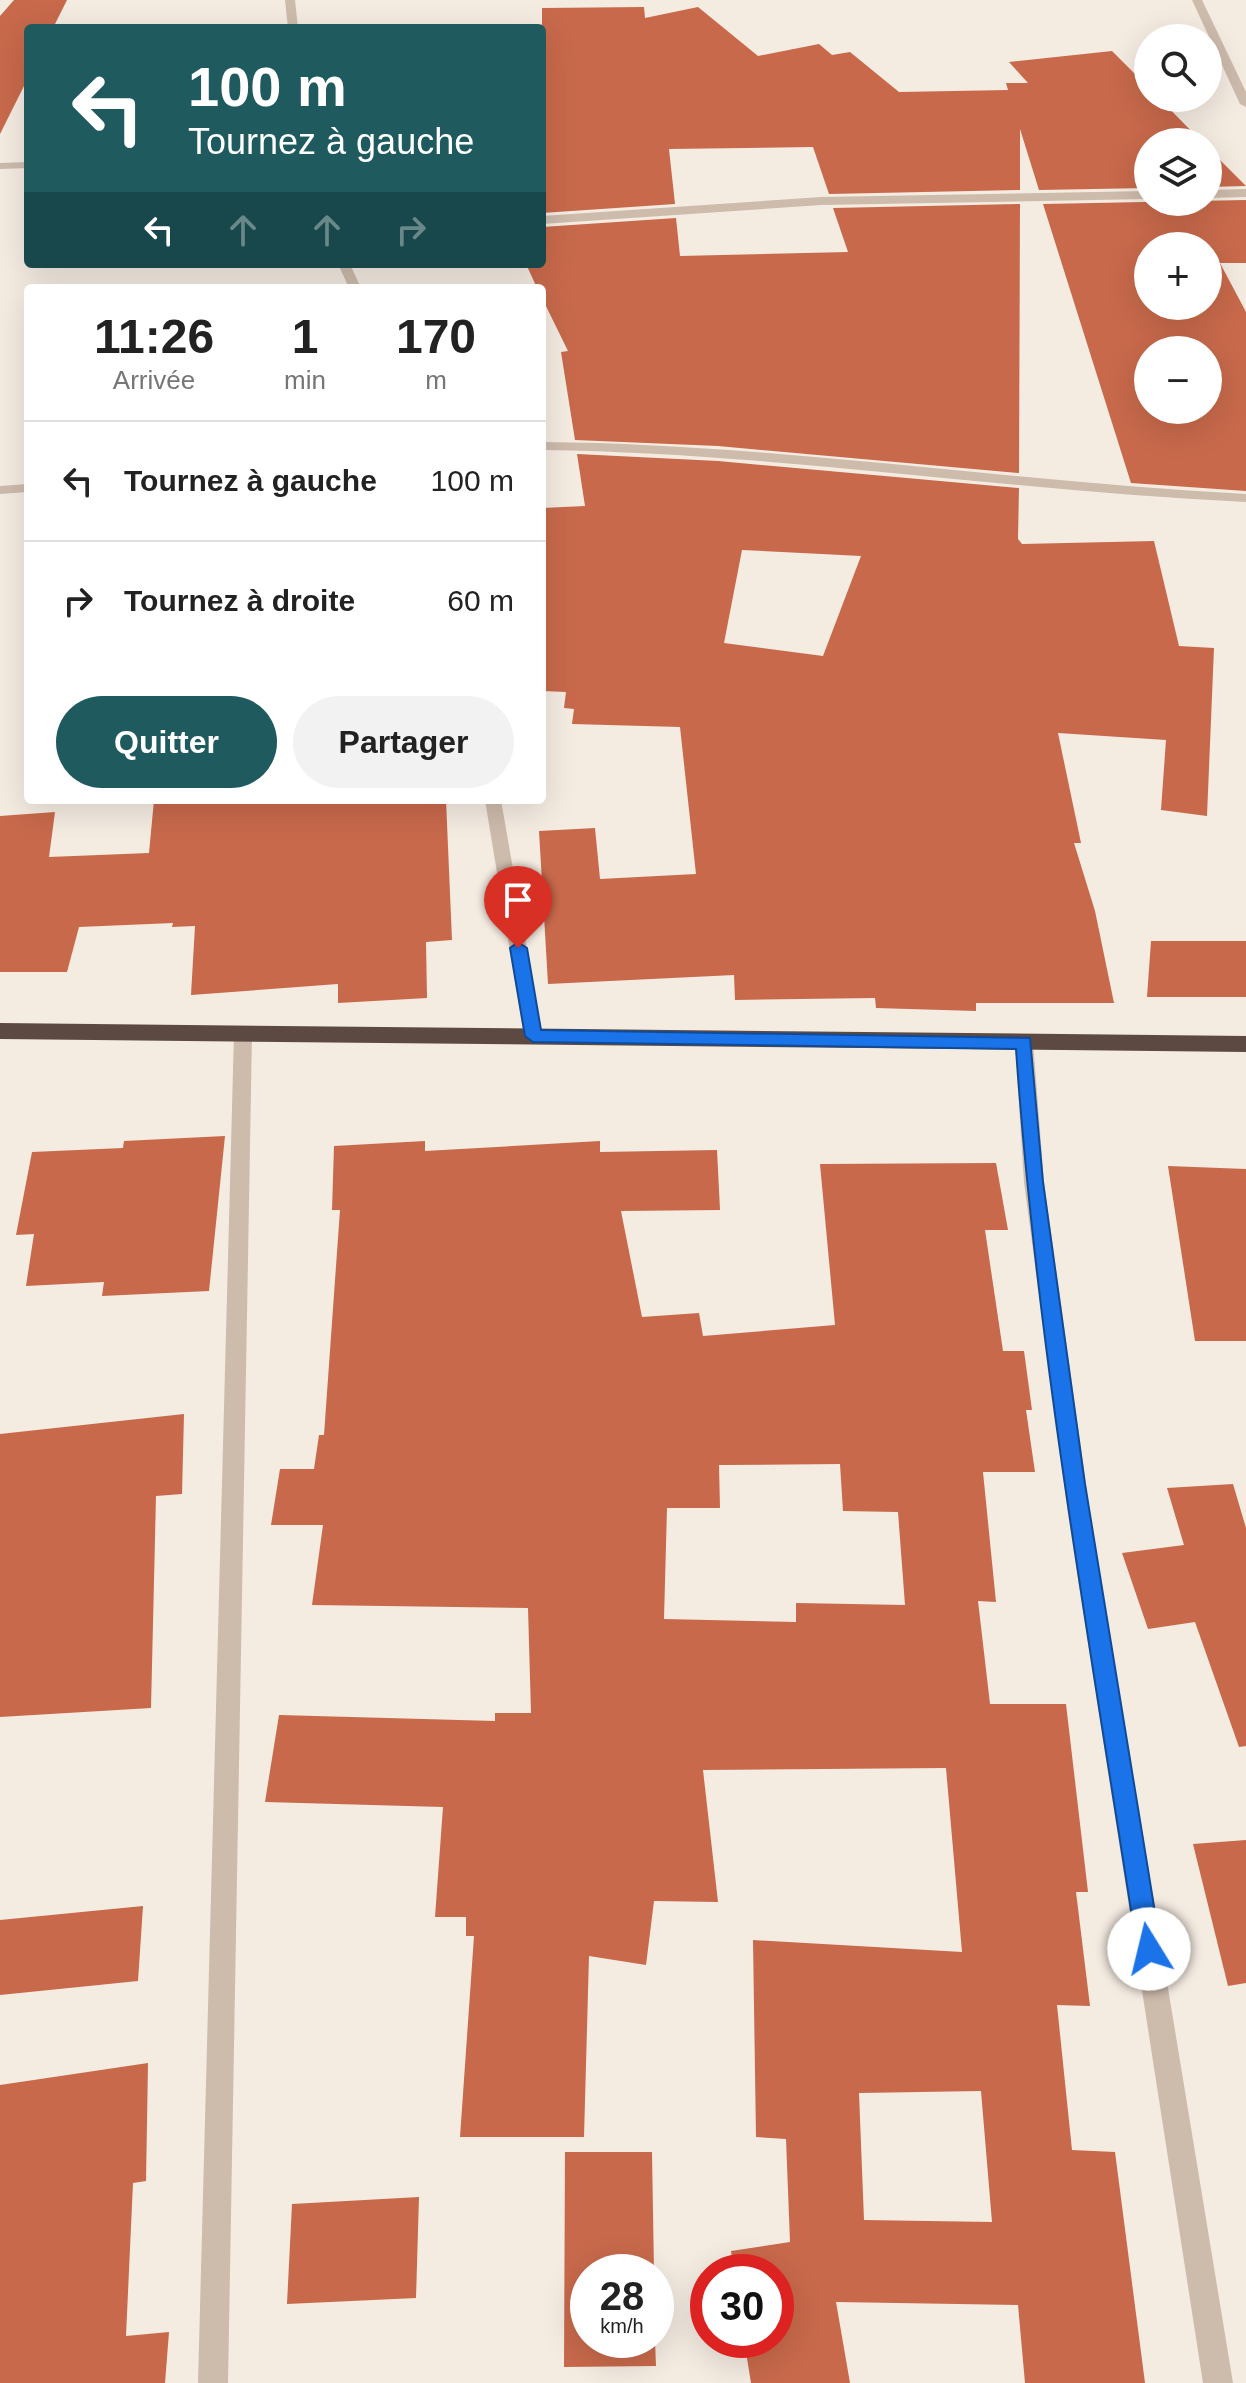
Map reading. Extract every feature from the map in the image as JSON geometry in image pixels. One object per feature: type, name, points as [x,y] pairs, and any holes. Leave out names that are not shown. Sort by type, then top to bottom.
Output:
[{"type":"highway","points":[[0,1031],[1246,1044]]},
{"type":"street","points":[[290,0],[293,24]]},
{"type":"street","points":[[1197,0],[1246,104]]},
{"type":"street","points":[[0,166],[24,165]]},
{"type":"street","points":[[1222,194],[1246,193]]},
{"type":"street","points":[[546,220],[821,201],[1134,195]]},
{"type":"street","points":[[546,446],[640,447],[1121,492],[1246,498]]},
{"type":"street","points":[[0,490],[24,488]]},
{"type":"street","points":[[494,804],[533,1036]]},
{"type":"street","points":[[213,2383],[243,1033]]},
{"type":"street","points":[[1024,1042],[1034,1182],[1079,1514],[1218,2383]]},
{"type":"building","points":[[14,0],[67,0],[55,24],[24,24],[24,86],[0,134],[0,16]]},
{"type":"building","points":[[644,7],[645,18],[698,7],[758,56],[819,44],[832,55],[850,52],[899,92],[1008,90],[1006,83],[1028,83],[1009,62],[1112,51],[1134,73],[1134,112],[1173,112],[1188,128],[1134,128],[1134,188],[1039,190],[1020,129],[1020,190],[829,194],[813,147],[669,149],[675,204],[546,213],[546,24],[542,24],[542,8]]},
{"type":"building","points":[[1222,162],[1246,186],[1222,187]]},
{"type":"building","points":[[1222,200],[1246,200],[1246,263],[1222,263],[1222,232],[1134,232],[1134,320],[1222,320],[1222,267],[1246,312],[1246,491],[1131,483],[1043,204],[1134,202],[1134,216],[1222,216]]},
{"type":"building","points":[[1020,204],[1019,473],[718,446],[575,440],[561,352],[568,351],[546,306],[546,284],[535,284],[528,268],[546,268],[546,227],[676,218],[680,256],[848,252],[833,208]]},
{"type":"building","points":[[577,454],[718,461],[1019,488],[1018,539],[1022,544],[1154,541],[1179,646],[1214,648],[1207,816],[1161,810],[1166,740],[1058,733],[1081,843],[1074,843],[1095,911],[1114,1003],[976,1003],[976,1011],[876,1008],[875,998],[735,1000],[734,975],[548,984],[539,831],[595,828],[600,879],[696,874],[680,727],[572,724],[574,709],[564,708],[566,692],[546,691],[546,508],[585,506]],"holes":[[[742,550],[861,556],[823,656],[724,643]]]},
{"type":"building","points":[[154,804],[446,804],[452,940],[426,942],[427,998],[338,1003],[338,984],[191,995],[195,926],[172,927],[173,923],[79,927],[67,972],[0,972],[0,816],[55,812],[49,857],[149,853]]},
{"type":"building","points":[[1151,941],[1246,941],[1246,997],[1147,997]]},
{"type":"building","points":[[225,1136],[209,1291],[102,1296],[104,1282],[26,1286],[34,1234],[16,1235],[32,1152],[123,1148],[124,1141]]},
{"type":"building","points":[[425,1141],[425,1151],[600,1141],[600,1152],[717,1150],[720,1210],[621,1211],[642,1317],[699,1313],[703,1336],[835,1325],[820,1164],[996,1163],[1008,1230],[985,1230],[1003,1351],[1024,1351],[1032,1410],[1026,1410],[1035,1472],[983,1472],[996,1602],[978,1601],[990,1704],[1066,1704],[1088,1892],[1076,1892],[1090,2006],[1057,2005],[1072,2150],[1115,2152],[1145,2383],[1025,2383],[1018,2305],[836,2302],[850,2383],[751,2383],[747,2358],[794,2358],[794,2254],[731,2254],[731,2251],[790,2242],[786,2139],[756,2137],[753,1940],[962,1952],[946,1768],[703,1770],[718,1902],[654,1901],[646,1965],[589,1956],[584,2137],[460,2137],[474,1936],[466,1936],[466,1917],[435,1917],[443,1807],[265,1802],[279,1715],[495,1721],[495,1713],[531,1713],[528,1608],[312,1605],[323,1525],[271,1525],[280,1469],[314,1469],[319,1435],[324,1435],[340,1210],[332,1210],[334,1146]],"holes":[[[840,1464],[843,1511],[898,1512],[905,1605],[796,1603],[796,1622],[664,1619],[667,1508],[720,1508],[719,1465]],[[981,2091],[992,2222],[864,2220],[859,2093]]]},
{"type":"building","points":[[1168,1166],[1246,1169],[1246,1341],[1195,1341]]},
{"type":"building","points":[[184,1414],[182,1494],[156,1496],[151,1708],[0,1717],[0,1434]]},
{"type":"building","points":[[1233,1484],[1246,1528],[1246,1746],[1239,1747],[1195,1622],[1148,1629],[1122,1553],[1184,1545],[1167,1488]]},
{"type":"building","points":[[1246,1840],[1246,1983],[1228,1986],[1193,1844]]},
{"type":"building","points":[[143,1906],[138,1981],[0,1995],[0,1920]]},
{"type":"building","points":[[148,2063],[146,2181],[133,2183],[126,2336],[169,2332],[165,2383],[0,2383],[0,2085]]},
{"type":"building","points":[[565,2152],[652,2152],[654,2254],[570,2254],[570,2358],[656,2358],[656,2366],[564,2367]]},
{"type":"building","points":[[419,2197],[416,2298],[287,2304],[292,2204]]},
{"type":"route","points":[[518,948],[533,1036],[1024,1042],[1034,1182],[1075,1484],[1149,1949]]}]
